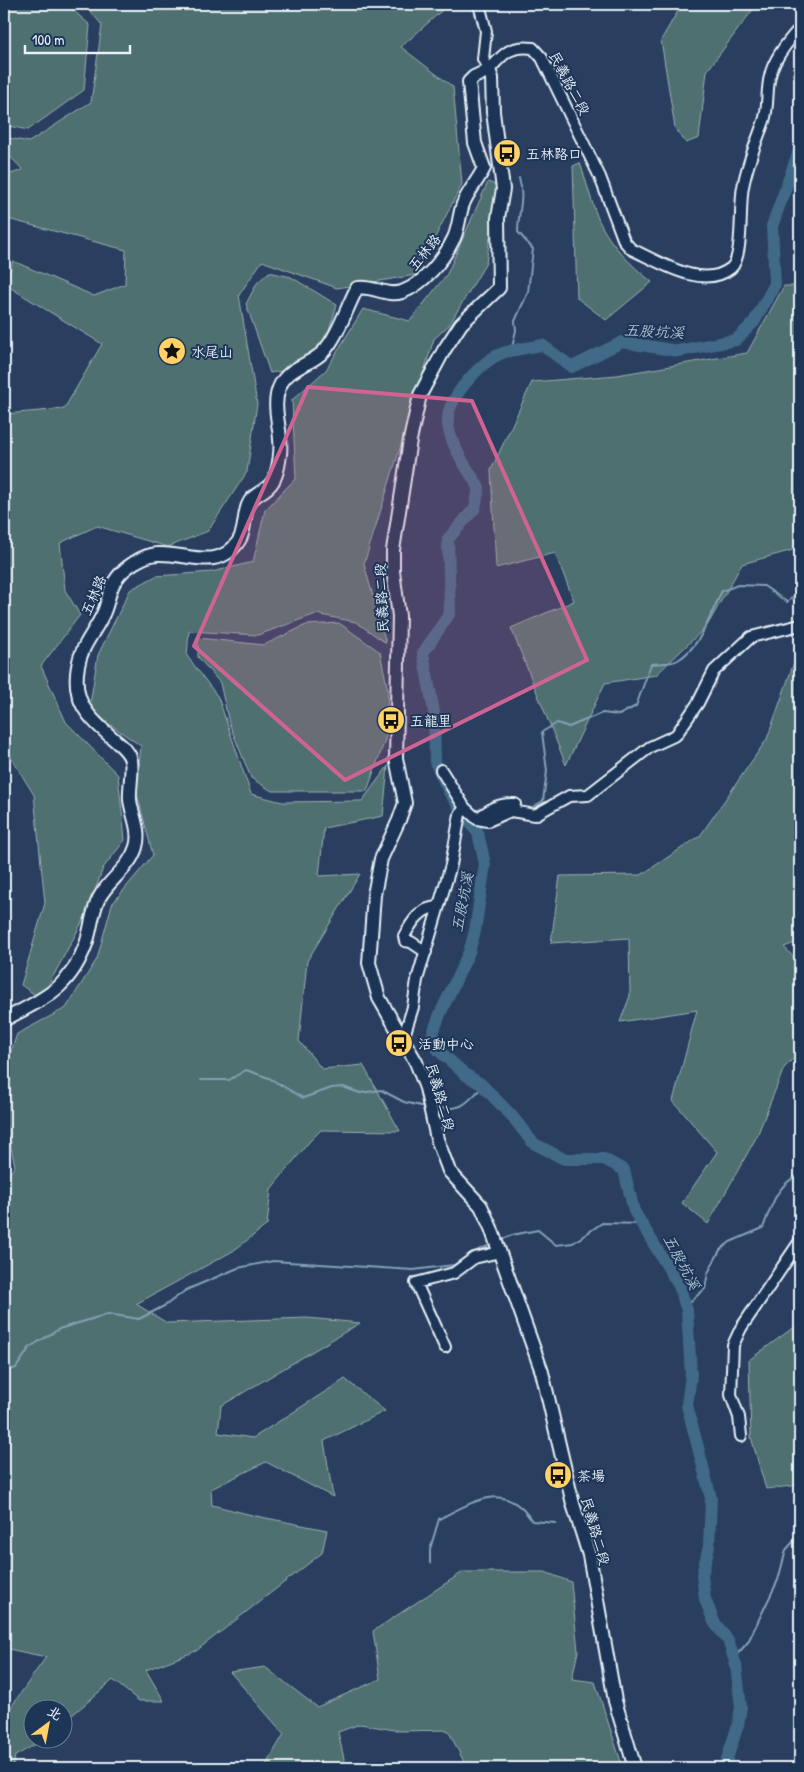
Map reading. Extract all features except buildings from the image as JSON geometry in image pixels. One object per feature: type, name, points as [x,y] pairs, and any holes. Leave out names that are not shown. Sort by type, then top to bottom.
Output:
[{"type":"main road","name":"五林路","points":[[4,1020],[55,992],[71,975],[86,945],[98,898],[129,861],[137,846],[137,829],[130,801],[131,761],[126,749],[81,706],[76,693],[78,666],[84,646],[102,618],[112,586],[118,576],[137,561],[156,554],[204,560],[225,555],[239,542],[248,505],[255,496],[270,485],[278,470],[281,441],[275,400],[280,385],[288,373],[322,354],[329,345],[357,288],[366,286],[390,294],[402,292],[427,275],[455,237],[464,202],[484,168],[476,143],[470,82],[474,77],[489,70]]},
{"type":"main road","name":"民義路二段","points":[[489,70],[492,78],[493,112],[503,190],[498,218],[499,288],[456,330],[420,395],[410,440],[394,550],[393,572],[399,616],[396,758],[405,803],[400,820],[381,859],[374,895],[369,963],[379,998],[390,1021],[416,1062],[430,1107],[437,1139],[449,1170],[481,1206],[498,1245],[542,1372],[573,1504],[589,1555],[615,1702],[635,1768]]},
{"type":"street","points":[[479,4],[486,31],[484,59],[489,70]]},
{"type":"street","name":"民義路二段","points":[[489,70],[504,53],[521,46],[533,48],[542,58],[600,177],[624,240],[631,249],[694,278],[714,276],[731,268],[738,257],[743,186],[768,104],[770,76],[775,62],[790,39],[800,28]]},
{"type":"street","points":[[441,770],[463,811],[477,819],[488,821],[511,811],[535,815],[570,796],[588,795],[650,747],[676,735],[698,703],[714,671],[751,637],[800,625]]},
{"type":"street","points":[[477,819],[492,807],[514,804]]},
{"type":"street","points":[[403,1039],[413,1007],[417,980],[450,865],[463,811]]},
{"type":"street","points":[[426,952],[411,942],[405,941],[404,936],[418,916],[429,907],[438,907]]},
{"type":"street","points":[[741,1436],[740,1418],[731,1395],[733,1345],[741,1328],[800,1241]]},
{"type":"street","points":[[445,1347],[416,1282],[454,1273],[474,1258],[498,1245]]},
{"type":"highlighted area","points":[[308,387],[472,401],[587,660],[345,780],[194,646]]},
{"type":"green space","points":[[4,4],[66,4],[90,25],[84,90],[28,130],[4,125]]},
{"type":"green space","points":[[84,4],[129,6],[449,4],[401,47],[453,87],[462,184],[416,275],[337,288],[262,261],[239,295],[257,404],[247,472],[208,531],[168,547],[97,526],[60,543],[65,590],[80,615],[41,666],[66,722],[118,775],[125,840],[103,868],[88,911],[41,999],[21,985],[45,903],[34,795],[4,746],[4,414],[64,409],[102,344],[6,285],[13,261],[94,296],[125,284],[126,250],[4,218],[4,176],[23,170],[4,150],[4,137],[29,142],[91,102],[102,25]]},
{"type":"green space","points":[[682,4],[757,4],[707,71],[699,138],[686,143],[675,128],[661,40]]},
{"type":"green space","points":[[580,163],[594,209],[605,232],[623,255],[652,282],[606,320],[577,298],[573,166]]},
{"type":"green space","points":[[488,182],[498,186],[486,263],[449,325],[434,339],[364,564],[386,643],[356,622],[316,614],[258,635],[189,631],[187,656],[218,697],[251,794],[282,802],[362,801],[388,766],[383,816],[324,828],[319,876],[360,874],[307,961],[299,1041],[322,1069],[363,1065],[400,1131],[321,1130],[271,1189],[267,1225],[233,1251],[136,1304],[167,1323],[307,1318],[360,1323],[221,1406],[218,1433],[253,1438],[345,1379],[385,1411],[324,1441],[333,1497],[266,1462],[211,1489],[212,1505],[327,1530],[322,1553],[196,1651],[146,1670],[164,1701],[139,1701],[113,1680],[72,1715],[72,1700],[22,1700],[22,1750],[26,1750],[15,1756],[13,1768],[4,1768],[4,1717],[46,1657],[4,1648],[4,1182],[15,1166],[4,1116],[4,1071],[17,1034],[66,1008],[97,959],[112,904],[153,855],[136,790],[141,746],[89,710],[98,655],[130,590],[156,576],[212,572],[253,562],[265,510],[296,478],[292,400],[326,370],[363,309],[410,321],[447,274]]},
{"type":"green space","points":[[269,272],[291,277],[337,305],[324,341],[317,354],[308,362],[297,367],[270,373],[246,304],[257,283]]},
{"type":"green space","points":[[784,286],[800,286],[800,548],[742,564],[707,626],[656,675],[605,683],[566,765],[511,628],[574,601],[555,553],[496,568],[491,470],[532,382],[617,375],[747,353]]},
{"type":"green space","points":[[339,623],[380,652],[388,691],[386,737],[367,791],[272,791],[251,778],[229,723],[220,683],[198,657],[198,638],[264,645],[306,625]]},
{"type":"green space","points":[[797,654],[800,656],[800,941],[784,947],[800,964],[800,1052],[784,1068],[757,1136],[708,1224],[682,1203],[717,1152],[673,1101],[697,1010],[620,1022],[630,996],[629,938],[551,943],[560,876],[641,875],[700,836],[767,739]]},
{"type":"green space","points":[[800,1325],[800,1485],[766,1489],[751,1437],[749,1360],[790,1330]]},
{"type":"green space","points":[[463,1572],[545,1572],[571,1582],[578,1651],[572,1679],[595,1682],[623,1768],[467,1768],[448,1730],[400,1731],[360,1724],[338,1732],[346,1768],[264,1768],[284,1734],[230,1672],[265,1667],[317,1707],[380,1679],[373,1631]]},
{"type":"waterway","name":"五股坑溪","points":[[724,1768],[738,1725],[741,1707],[736,1665],[728,1640],[714,1622],[705,1599],[702,1575],[709,1546],[711,1498],[687,1405],[691,1375],[687,1310],[679,1286],[634,1211],[624,1170],[604,1159],[564,1159],[533,1143],[512,1116],[481,1084],[466,1075],[438,1050],[433,1033],[469,952],[475,931],[485,864],[478,833],[449,792],[435,762],[434,712],[423,653],[450,613],[448,539],[475,508],[479,488],[454,445],[448,427],[448,418],[454,400],[467,381],[484,364],[500,354],[542,345],[572,367],[622,342],[678,351],[736,340],[754,322],[775,284],[772,226],[800,148]]},
{"type":"waterway","points":[[511,352],[516,330],[515,321],[528,292],[533,249],[518,232],[521,199],[519,178]]},
{"type":"waterway","points":[[520,808],[531,808],[543,801],[547,771],[542,732],[557,723],[569,727],[602,713],[619,715],[636,706],[651,664],[669,663],[678,660],[686,654],[699,638],[722,591],[738,585],[764,586],[787,602],[800,591]]},
{"type":"waterway","points":[[478,833],[483,824]]},
{"type":"waterway","points":[[201,1080],[229,1080],[246,1070],[269,1078],[303,1098],[332,1088],[343,1087],[360,1093],[381,1090],[404,1102],[425,1107]]},
{"type":"waterway","points":[[434,1108],[451,1108],[462,1105],[483,1086]]},
{"type":"waterway","points":[[686,1305],[705,1289],[708,1273],[720,1250],[730,1242],[763,1228],[772,1204],[780,1190],[792,1179],[800,1175]]},
{"type":"waterway","points":[[501,1240],[512,1235],[538,1230],[556,1245],[573,1243],[602,1223],[641,1224]]},
{"type":"waterway","points":[[4,1372],[16,1368],[30,1347],[59,1329],[108,1314],[139,1319],[166,1305],[186,1290],[238,1268],[273,1261],[413,1270],[454,1265],[470,1254],[492,1244]]},
{"type":"waterway","points":[[430,1563],[430,1549],[439,1519],[477,1501],[489,1498],[511,1501],[522,1508],[532,1521],[556,1523]]},
{"type":"waterway","points":[[734,1658],[748,1642],[778,1580],[786,1550],[800,1534]]},
{"type":"place","name":"五林路口","points":[[507,153]]},
{"type":"place","name":"水尾山","points":[[172,351]]},
{"type":"place","name":"五龍里","points":[[391,720]]},
{"type":"place","name":"活動中心","points":[[399,1043]]},
{"type":"place","name":"茶場","points":[[558,1475]]}]
